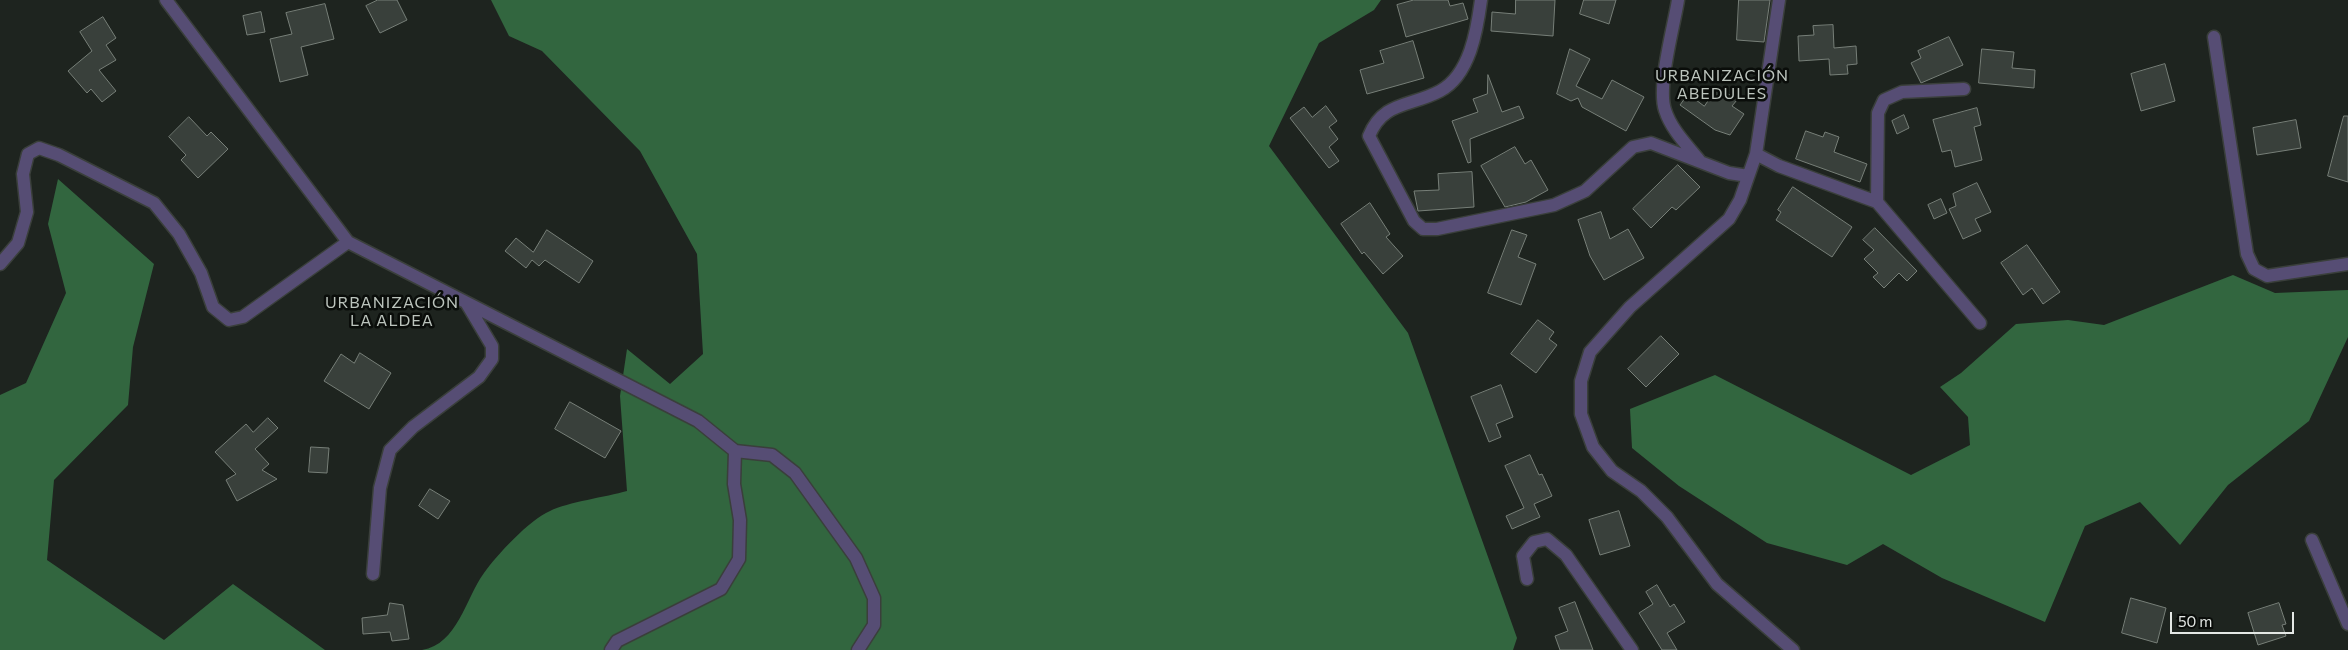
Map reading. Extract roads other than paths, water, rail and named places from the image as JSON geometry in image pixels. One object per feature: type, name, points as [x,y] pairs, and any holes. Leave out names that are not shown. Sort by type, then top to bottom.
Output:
[{"type":"street","points":[[166,0],[348,242],[698,421],[735,451],[772,455],[795,473],[856,558],[874,598],[874,625],[858,650]]},
{"type":"street","points":[[1480,0],[1474,44],[1456,78],[1442,91],[1388,111],[1375,122],[1369,136],[1414,221],[1424,229],[1438,229],[1554,205],[1585,191],[1633,146],[1651,143],[1729,173],[1748,176]]},
{"type":"street","points":[[1678,0],[1662,89],[1664,109],[1674,129],[1701,161]]},
{"type":"street","points":[[1779,0],[1756,154],[1740,200],[1728,219],[1630,307],[1590,352],[1580,381],[1581,414],[1593,447],[1612,471],[1641,491],[1667,517],[1717,584],[1792,650]]},
{"type":"street","points":[[2214,37],[2247,254],[2254,269],[2267,276],[2348,264]]},
{"type":"street","points":[[1876,202],[1878,113],[1884,100],[1902,92],[1964,89]]},
{"type":"street","points":[[0,264],[18,244],[27,212],[22,174],[28,154],[39,148],[59,155],[154,203],[178,234],[201,273],[212,307],[228,320],[243,317],[348,242]]},
{"type":"street","points":[[1756,154],[1779,166],[1876,202],[1980,323]]},
{"type":"street","points":[[373,574],[380,488],[390,450],[413,428],[479,377],[492,359],[492,346],[466,304]]},
{"type":"street","points":[[611,650],[617,641],[721,589],[739,560],[740,520],[734,484],[735,451]]},
{"type":"street","points":[[1527,578],[1523,556],[1534,542],[1547,539],[1566,555],[1632,650]]},
{"type":"street","points":[[2312,540],[2348,624]]},
{"type":"district","name":"URBANIZACIÓN ABEDULES","points":[[1722,85]]},
{"type":"district","name":"URBANIZACIÓN LA ALDEA","points":[[392,312]]}]
